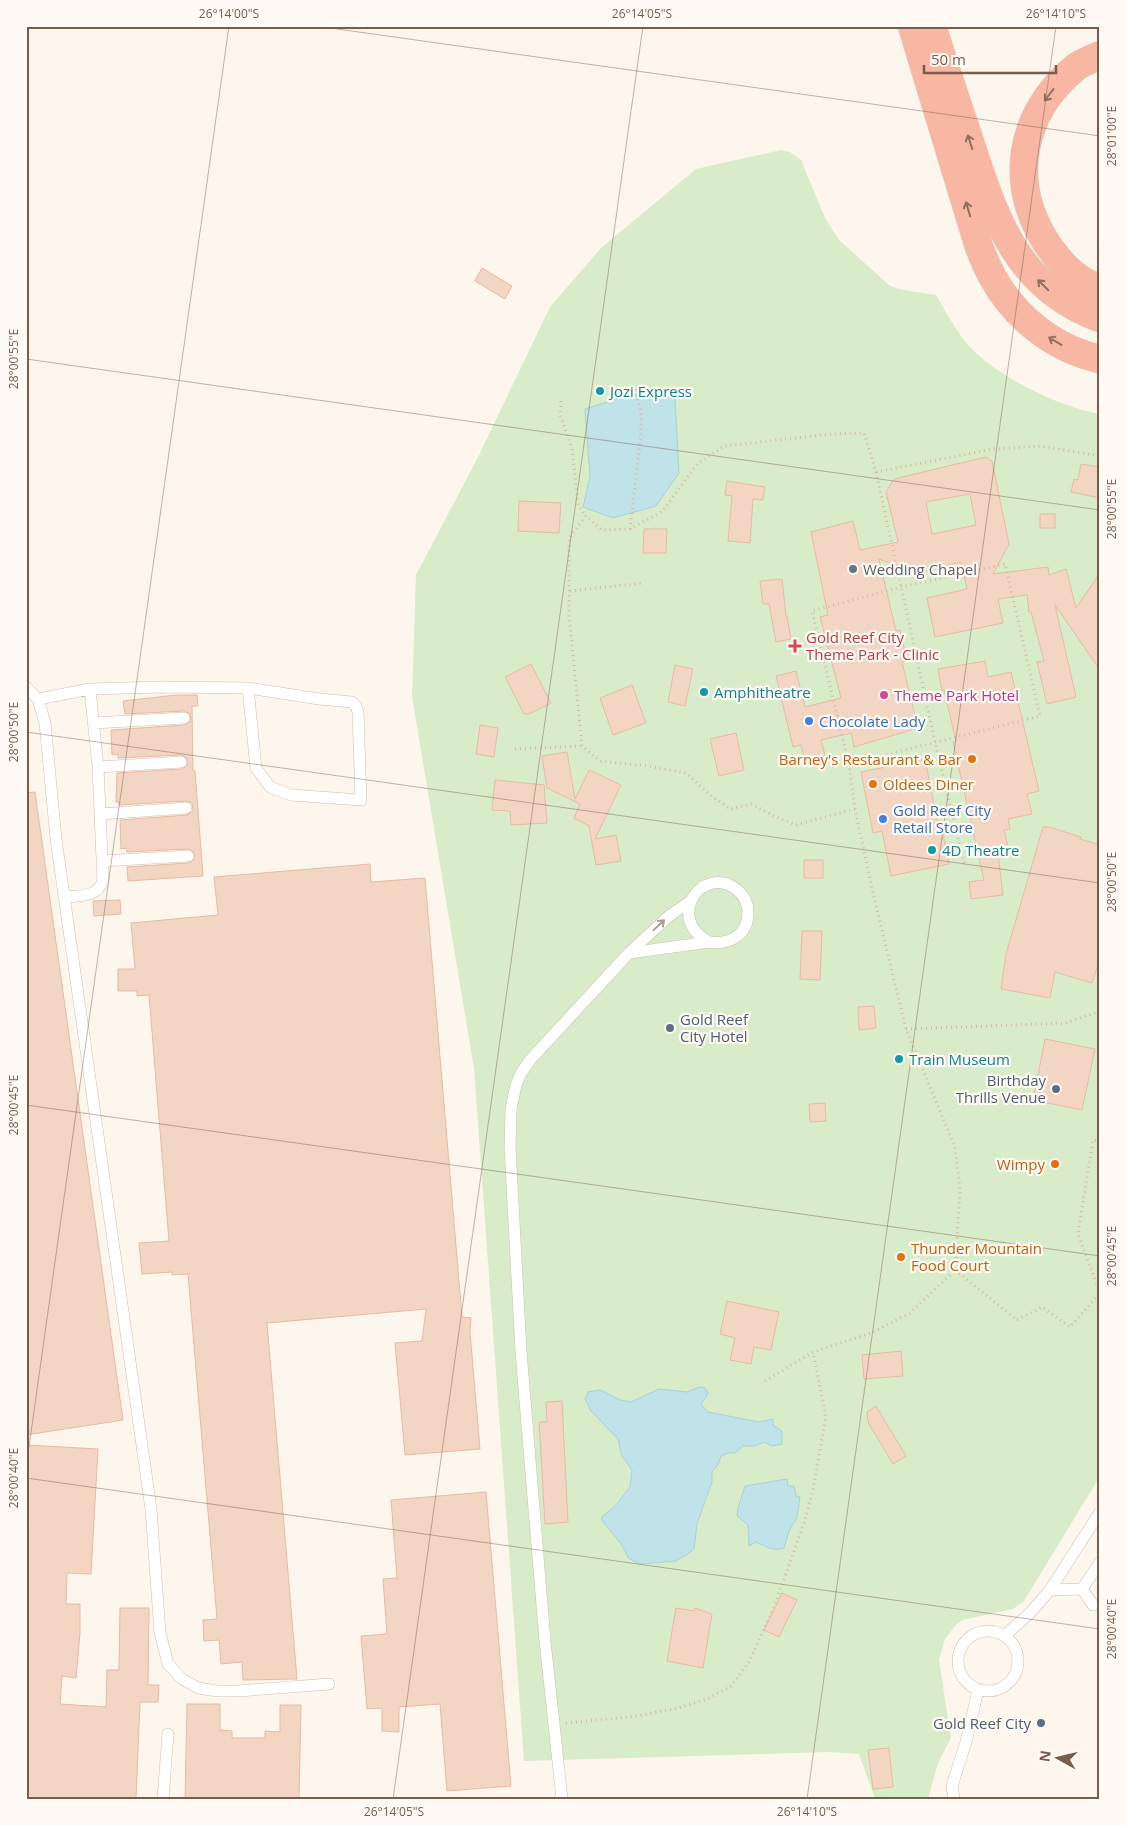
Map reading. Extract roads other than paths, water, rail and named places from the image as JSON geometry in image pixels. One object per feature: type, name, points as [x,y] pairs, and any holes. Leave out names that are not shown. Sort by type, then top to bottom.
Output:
[{"type":"highway","points":[[912,26],[979,247],[992,276],[1008,300],[1027,321],[1055,342],[1087,356],[1100,359]]},
{"type":"highway","points":[[932,26],[984,187],[1002,231],[1020,259],[1046,288],[1081,311],[1100,318]]},
{"type":"highway","points":[[1100,55],[1077,66],[1048,94],[1032,124],[1023,156],[1026,197],[1042,236],[1063,266],[1089,285],[1100,288]]},
{"type":"lane","points":[[26,687],[38,699],[45,723],[56,839],[151,1508],[160,1633],[168,1664],[182,1679],[198,1688],[217,1691],[329,1684]]},
{"type":"lane","points":[[38,699],[90,689],[163,687],[248,688],[352,702],[356,706],[360,736],[361,800],[291,795],[270,787],[256,768],[248,688]]},
{"type":"lane","points":[[65,897],[95,893],[103,881],[98,767],[90,689]]},
{"type":"lane","points":[[93,723],[184,718]]},
{"type":"lane","points":[[98,767],[181,762]]},
{"type":"lane","points":[[100,814],[186,808]]},
{"type":"lane","points":[[102,861],[188,856]]},
{"type":"lane","points":[[722,883],[739,891],[745,899],[748,908],[748,919],[745,929],[730,942],[719,944],[709,942],[700,938],[693,930],[688,911],[696,893],[704,887],[722,883]]},
{"type":"lane","points":[[562,1799],[555,1724],[544,1641],[521,1352],[510,1147],[511,1109],[516,1085],[521,1073],[530,1060],[629,953],[669,916],[691,901]]},
{"type":"lane","points":[[629,953],[709,942]]},
{"type":"lane","points":[[1004,1636],[1030,1613],[1050,1590],[1100,1512]]},
{"type":"lane","points":[[1082,1589],[1100,1562]]},
{"type":"lane","points":[[1050,1590],[1082,1589]]},
{"type":"lane","points":[[1082,1589],[1093,1604]]},
{"type":"lane","points":[[995,1632],[1011,1642],[1017,1660],[1016,1669],[1006,1685],[988,1691],[978,1690],[963,1678],[958,1658],[966,1640],[975,1634],[995,1632]]},
{"type":"lane","points":[[954,1799],[952,1786],[966,1742],[978,1690]]},
{"type":"lane","points":[[162,1799],[168,1734]]},
{"type":"water","points":[[629,395],[675,398],[679,473],[656,506],[613,518],[583,507],[590,477],[585,409]]},
{"type":"water","points":[[700,1387],[705,1388],[708,1394],[701,1404],[708,1412],[759,1422],[773,1419],[773,1425],[782,1431],[782,1444],[772,1446],[764,1442],[755,1446],[743,1446],[735,1453],[721,1456],[718,1465],[712,1472],[712,1482],[697,1524],[694,1549],[676,1561],[640,1564],[628,1558],[623,1547],[601,1518],[615,1506],[630,1487],[632,1470],[622,1456],[618,1439],[591,1411],[585,1399],[588,1392],[600,1390],[620,1400],[631,1402],[659,1389],[687,1392]]},
{"type":"water","points":[[787,1479],[788,1486],[794,1486],[796,1496],[800,1497],[797,1518],[789,1531],[784,1548],[773,1549],[756,1542],[749,1546],[748,1525],[737,1516],[745,1486]]},
{"type":"place","name":"Jozi Express","points":[[600,391]]},
{"type":"place","name":"Wedding Chapel","points":[[853,569]]},
{"type":"place","name":"Gold Reef City Theme Park - Clinic","points":[[795,646]]},
{"type":"place","name":"Amphitheatre","points":[[704,692]]},
{"type":"place","name":"Theme Park Hotel","points":[[884,695]]},
{"type":"place","name":"Chocolate Lady","points":[[809,721]]},
{"type":"place","name":"Barney's Restaurant & Bar","points":[[972,759]]},
{"type":"place","name":"Oldees Diner","points":[[873,784]]},
{"type":"place","name":"Gold Reef City Retail Store","points":[[883,819]]},
{"type":"place","name":"4D Theatre","points":[[932,850]]},
{"type":"place","name":"Gold Reef City Hotel","points":[[670,1028]]},
{"type":"place","name":"Train Museum","points":[[899,1059]]},
{"type":"place","name":"Birthday Thrills Venue","points":[[1056,1089]]},
{"type":"place","name":"Wimpy","points":[[1055,1164]]},
{"type":"place","name":"Thunder Mountain Food Court","points":[[901,1257]]},
{"type":"place","name":"Gold Reef City","points":[[1041,1723]]}]
